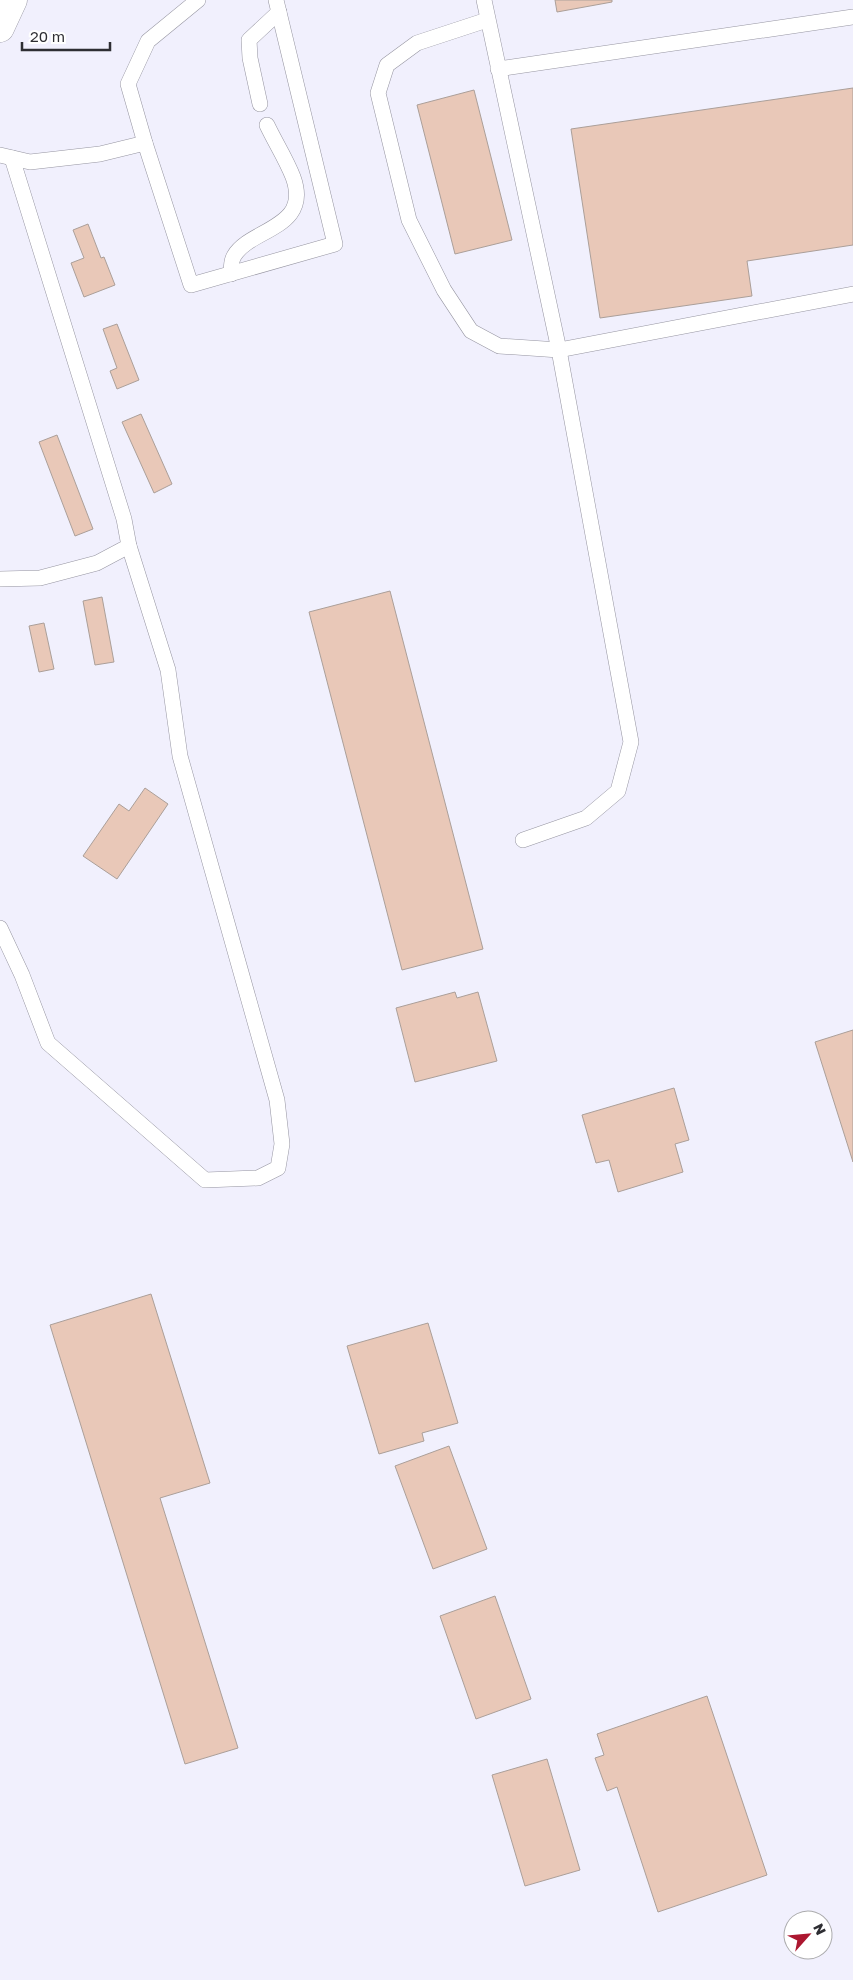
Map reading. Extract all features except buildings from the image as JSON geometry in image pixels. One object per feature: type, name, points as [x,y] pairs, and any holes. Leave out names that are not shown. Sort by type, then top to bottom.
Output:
[{"type":"main road","points":[[0,20],[4,0]]},
{"type":"main road","points":[[0,28],[13,0]]},
{"type":"lane","points":[[198,0],[148,41],[128,84],[144,143],[191,285],[335,244],[277,6]]},
{"type":"lane","points":[[484,0],[559,350],[631,742],[618,791],[586,818],[523,840]]},
{"type":"lane","points":[[260,104],[250,58],[249,40],[277,6]]},
{"type":"lane","points":[[498,69],[853,17]]},
{"type":"lane","points":[[487,20],[417,43],[387,65],[378,93],[409,220],[444,290],[471,331],[499,346],[559,350],[853,294]]},
{"type":"lane","points":[[231,274],[233,257],[242,246],[274,228],[289,216],[296,198],[293,178],[267,125]]},
{"type":"lane","points":[[6,156],[30,162],[100,154],[144,143]]},
{"type":"lane","points":[[0,928],[22,975],[48,1042],[205,1180],[258,1178],[278,1168],[282,1144],[277,1100],[180,756],[168,670],[129,546],[121,510],[6,156]]},
{"type":"lane","points":[[0,579],[40,578],[96,563],[129,546]]}]
